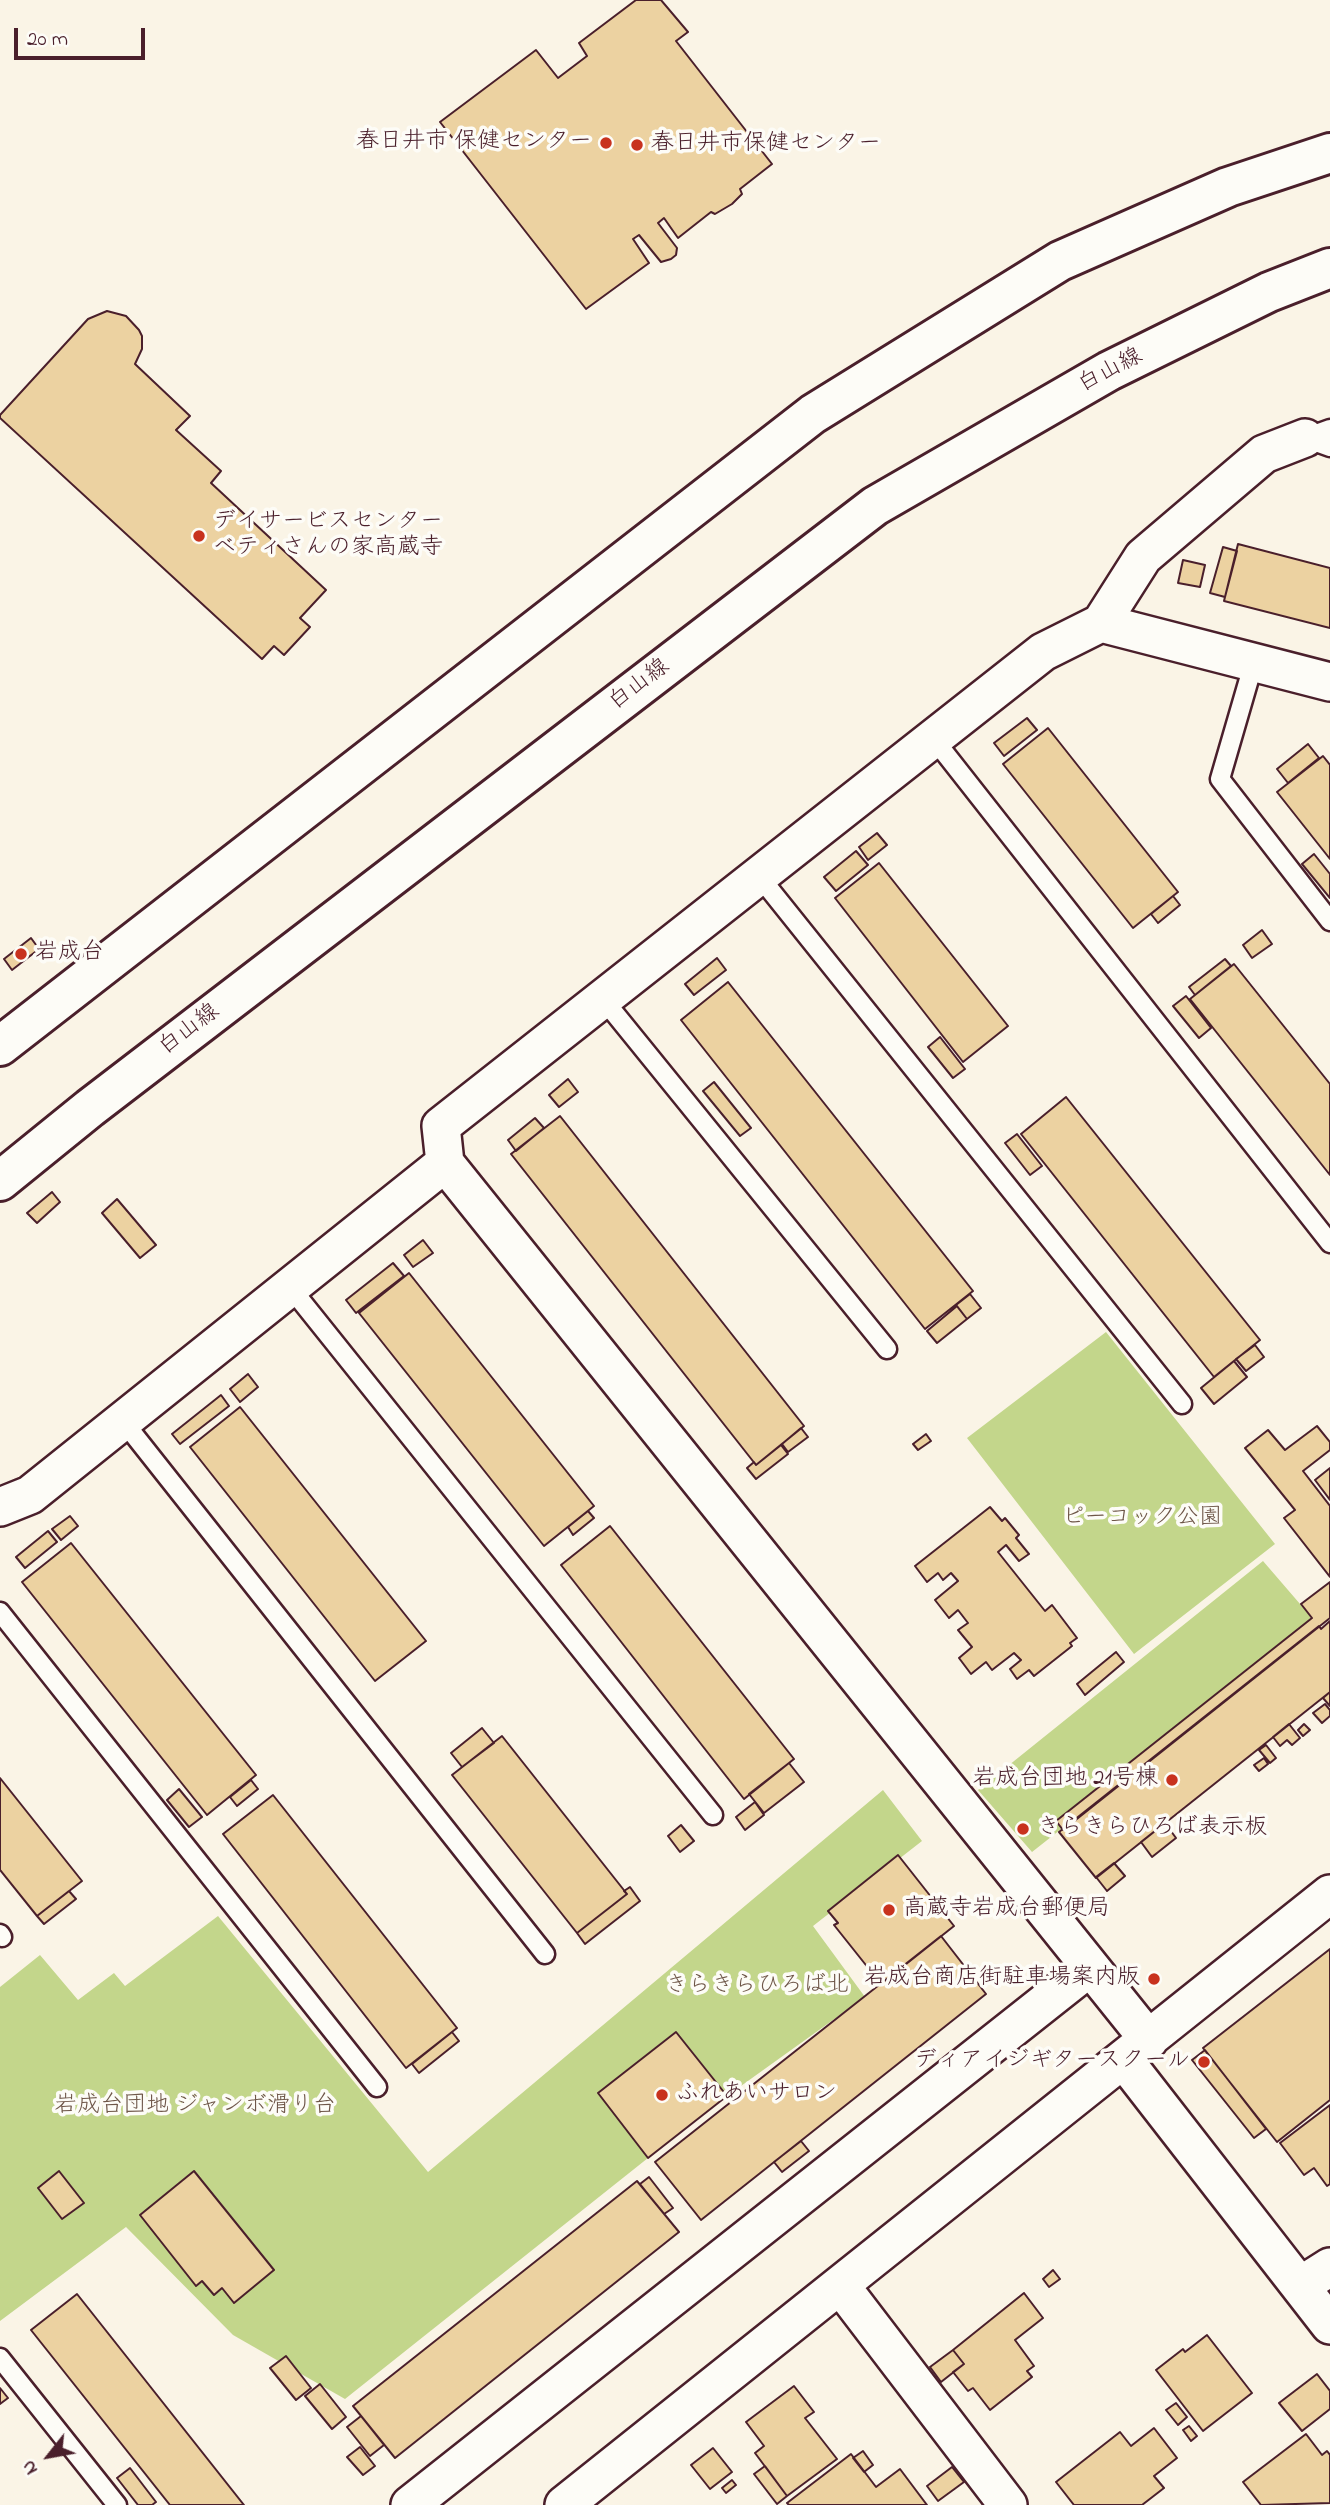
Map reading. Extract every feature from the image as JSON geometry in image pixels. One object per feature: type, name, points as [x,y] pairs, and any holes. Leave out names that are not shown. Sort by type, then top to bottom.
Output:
[{"type":"street","points":[[0,1046],[813,414],[1060,261],[1228,187],[1330,153]]},
{"type":"street","name":"白山線","points":[[0,1181],[101,1100],[875,506],[1109,371],[1269,292],[1330,268]]},
{"type":"street","points":[[1322,438],[1264,454],[1143,557],[1101,623],[1043,652],[441,1126],[445,1163],[1090,1967],[1136,2050],[1315,2276],[1330,2325]]},
{"type":"street","points":[[1101,623],[1330,682]]},
{"type":"street","points":[[0,1507],[30,1495],[445,1163]]},
{"type":"street","points":[[564,2505],[1330,1894]]},
{"type":"street","points":[[410,2505],[1090,1967]]},
{"type":"street","points":[[840,2285],[1008,2505]]},
{"type":"lane","points":[[1254,662],[1220,779],[1330,921]]},
{"type":"lane","points":[[933,738],[1330,1243]]},
{"type":"lane","points":[[759,876],[1182,1404]]},
{"type":"lane","points":[[604,999],[887,1349]]},
{"type":"lane","points":[[290,1287],[713,1815]]},
{"type":"lane","points":[[122,1421],[545,1954]]},
{"type":"lane","points":[[0,1612],[377,2087]]},
{"type":"lane","points":[[0,2358],[117,2505]]},
{"type":"green space","name":"ピーコック公園","points":[[1106,1332],[1275,1544],[1134,1654],[967,1438]]},
{"type":"green space","points":[[1263,1561],[1319,1626],[1032,1852],[978,1790]]},
{"type":"green space","points":[[883,1790],[922,1841],[813,1926],[865,1997],[727,2096],[675,2032],[598,2093],[648,2158],[345,2399],[233,2335],[126,2227],[0,2321],[0,1987],[40,1955],[78,2000],[114,1973],[125,1986],[218,1916],[428,2172]]},
{"type":"building","name":"春日井市 保健センター","points":[[636,0],[661,0],[688,32],[676,41],[772,164],[740,189],[742,194],[732,204],[715,214],[711,212],[678,238],[664,218],[658,223],[677,248],[676,255],[671,259],[661,262],[639,235],[633,239],[649,263],[586,309],[440,122],[536,50],[558,78],[587,56],[579,43]]},
{"type":"building","name":"デイサービスセンター ベティさんの家高蔵寺","points":[[107,311],[126,316],[139,330],[142,349],[135,364],[190,416],[176,430],[221,471],[211,483],[326,590],[300,618],[310,627],[284,655],[274,646],[262,659],[0,418],[88,319]]},
{"type":"building","points":[[1238,544],[1330,568],[1330,628],[1224,601]]},
{"type":"building","points":[[1223,547],[1237,551],[1225,597],[1210,593]]},
{"type":"building","points":[[1183,560],[1205,565],[1200,587],[1178,583]]},
{"type":"building","points":[[1027,718],[1037,730],[1004,756],[994,743]]},
{"type":"building","points":[[1048,728],[1178,892],[1133,928],[1003,764]]},
{"type":"building","points":[[1308,744],[1319,758],[1288,783],[1277,769]]},
{"type":"building","points":[[1323,756],[1330,765],[1330,859],[1277,792]]},
{"type":"building","points":[[877,833],[887,845],[868,860],[859,847]]},
{"type":"building","points":[[856,851],[868,865],[836,891],[824,877]]},
{"type":"building","points":[[1314,854],[1330,874],[1330,898],[1302,864]]},
{"type":"building","points":[[879,863],[1008,1026],[963,1062],[835,898]]},
{"type":"building","points":[[1173,896],[1180,905],[1158,923],[1151,914]]},
{"type":"building","points":[[1262,930],[1272,944],[1252,958],[1243,945]]},
{"type":"building","name":"岩成台","points":[[31,938],[39,949],[12,970],[4,959]]},
{"type":"building","points":[[717,958],[726,970],[694,995],[685,984]]},
{"type":"building","points":[[1225,959],[1231,966],[1195,995],[1189,987]]},
{"type":"building","points":[[1234,964],[1330,1084],[1330,1175],[1190,999]]},
{"type":"building","points":[[728,982],[973,1291],[925,1329],[681,1020]]},
{"type":"building","points":[[1186,996],[1211,1028],[1199,1038],[1173,1006]]},
{"type":"building","points":[[940,1037],[965,1069],[953,1078],[928,1047]]},
{"type":"building","points":[[568,1079],[578,1092],[559,1107],[549,1095]]},
{"type":"building","points":[[714,1082],[751,1128],[740,1136],[703,1091]]},
{"type":"building","points":[[1066,1097],[1260,1340],[1214,1377],[1021,1134]]},
{"type":"building","points":[[560,1116],[804,1426],[756,1465],[511,1154]]},
{"type":"building","points":[[535,1118],[544,1128],[516,1151],[508,1140]]},
{"type":"building","points":[[1017,1134],[1042,1166],[1030,1175],[1005,1143]]},
{"type":"building","points":[[52,1192],[60,1202],[37,1223],[27,1213]]},
{"type":"building","points":[[117,1199],[156,1245],[140,1258],[102,1213]]},
{"type":"building","points":[[423,1240],[433,1253],[413,1267],[404,1255]]},
{"type":"building","points":[[393,1263],[404,1276],[356,1313],[346,1300]]},
{"type":"building","points":[[409,1273],[594,1506],[544,1546],[359,1313]]},
{"type":"building","points":[[970,1294],[981,1308],[967,1319],[956,1305]]},
{"type":"building","points":[[957,1306],[967,1319],[937,1343],[927,1331]]},
{"type":"building","points":[[1255,1345],[1264,1357],[1246,1371],[1236,1359]]},
{"type":"building","points":[[1234,1361],[1247,1377],[1214,1404],[1201,1388]]},
{"type":"building","points":[[248,1374],[258,1387],[240,1402],[230,1389]]},
{"type":"building","points":[[221,1395],[229,1406],[180,1444],[172,1434]]},
{"type":"building","points":[[240,1407],[426,1641],[375,1681],[190,1447]]},
{"type":"building","points":[[1317,1426],[1330,1442],[1330,1450],[1303,1471],[1330,1506],[1330,1577],[1284,1518],[1295,1510],[1245,1448],[1268,1430],[1285,1450]]},
{"type":"building","points":[[801,1428],[808,1437],[788,1452],[782,1444]]},
{"type":"building","points":[[926,1434],[931,1441],[918,1450],[913,1444]]},
{"type":"building","points":[[781,1445],[788,1454],[756,1479],[747,1468],[754,1462],[756,1465]]},
{"type":"building","points":[[1330,1468],[1330,1500],[1315,1480]]},
{"type":"building","points":[[990,1507],[1002,1521],[1005,1518],[1019,1535],[1016,1538],[1029,1554],[1019,1561],[1006,1545],[998,1552],[1045,1611],[1052,1605],[1077,1638],[1070,1643],[1072,1646],[1034,1676],[1029,1670],[1017,1679],[1010,1669],[1021,1660],[1014,1653],[992,1670],[986,1662],[971,1674],[959,1658],[972,1647],[958,1630],[968,1623],[958,1610],[949,1618],[935,1600],[958,1581],[951,1573],[943,1580],[938,1573],[927,1582],[915,1566]]},
{"type":"building","points":[[588,1511],[594,1518],[573,1535],[568,1527]]},
{"type":"building","points":[[70,1516],[78,1526],[61,1540],[52,1529]]},
{"type":"building","points":[[610,1526],[794,1759],[744,1799],[561,1565]]},
{"type":"building","points":[[48,1531],[57,1542],[25,1568],[16,1557]]},
{"type":"building","points":[[71,1543],[256,1775],[207,1815],[22,1582]]},
{"type":"building","points":[[1330,1582],[1330,1618],[1063,1830],[1056,1821],[1312,1618],[1301,1604]]},
{"type":"building","name":"岩成台団地 21号棟","points":[[1330,1621],[1330,1692],[1096,1878],[1059,1832],[1319,1626],[1321,1629]]},
{"type":"building","points":[[1116,1652],[1124,1662],[1085,1695],[1077,1684]]},
{"type":"building","points":[[1330,1692],[1330,1706],[1323,1698]]},
{"type":"building","points":[[1325,1704],[1330,1710],[1330,1716],[1322,1723],[1313,1713]]},
{"type":"building","points":[[1289,1724],[1300,1738],[1292,1745],[1287,1740],[1280,1746],[1273,1737]]},
{"type":"building","points":[[1304,1724],[1310,1730],[1303,1736],[1298,1730]]},
{"type":"building","points":[[482,1728],[494,1743],[462,1767],[451,1753]]},
{"type":"building","points":[[502,1736],[627,1894],[577,1933],[452,1775]]},
{"type":"building","points":[[1266,1745],[1276,1758],[1270,1763],[1259,1750]]},
{"type":"building","points":[[1264,1758],[1268,1764],[1259,1771],[1254,1765]]},
{"type":"building","points":[[789,1763],[804,1782],[764,1813],[749,1794]]},
{"type":"building","points":[[0,1778],[82,1881],[37,1916],[0,1870]]},
{"type":"building","points":[[251,1780],[258,1789],[237,1806],[230,1797]]},
{"type":"building","points":[[179,1789],[202,1817],[189,1827],[167,1800]]},
{"type":"building","points":[[273,1795],[457,2028],[406,2068],[223,1834]]},
{"type":"building","points":[[755,1802],[764,1815],[745,1830],[736,1817]]},
{"type":"building","points":[[1165,1823],[1176,1838],[1152,1857],[1141,1842]]},
{"type":"building","points":[[681,1825],[694,1841],[680,1852],[668,1836]]},
{"type":"building","points":[[898,1855],[954,1926],[881,1984],[834,1925],[838,1923],[828,1911]]},
{"type":"building","points":[[1114,1863],[1125,1876],[1107,1891],[1096,1877]]},
{"type":"building","points":[[630,1887],[640,1901],[585,1944],[577,1933],[627,1894],[624,1891]]},
{"type":"building","points":[[69,1891],[76,1899],[44,1924],[37,1916]]},
{"type":"building","points":[[941,1936],[986,1994],[701,2220],[655,2162]]},
{"type":"building","points":[[1330,1949],[1330,2100],[1277,2142],[1203,2048]]},
{"type":"building","points":[[452,2032],[459,2041],[419,2073],[412,2064]]},
{"type":"building","name":"ふれあいサロン","points":[[676,2032],[727,2096],[648,2158],[598,2093]]},
{"type":"building","points":[[1205,2050],[1266,2129],[1254,2138],[1192,2060]]},
{"type":"building","points":[[1330,2105],[1330,2184],[1327,2186],[1314,2168],[1304,2175],[1280,2143]]},
{"type":"building","points":[[801,2141],[809,2151],[782,2172],[774,2162]]},
{"type":"building","points":[[59,2171],[84,2203],[62,2219],[38,2188]]},
{"type":"building","points":[[194,2171],[274,2270],[234,2303],[222,2288],[214,2295],[202,2281],[196,2286],[140,2215]]},
{"type":"building","points":[[649,2177],[673,2208],[664,2214],[640,2184]]},
{"type":"building","points":[[637,2181],[679,2232],[395,2458],[353,2406]]},
{"type":"building","points":[[1053,2270],[1060,2279],[1049,2287],[1043,2279]]},
{"type":"building","points":[[1024,2293],[1043,2318],[1015,2340],[1034,2366],[1027,2371],[1032,2377],[990,2410],[973,2388],[968,2391],[953,2372],[964,2364],[953,2350]]},
{"type":"building","points":[[77,2294],[244,2505],[170,2505],[31,2330]]},
{"type":"building","points":[[1207,2335],[1252,2393],[1203,2431],[1156,2370]]},
{"type":"building","points":[[953,2350],[964,2364],[941,2382],[930,2367]]},
{"type":"building","points":[[286,2356],[311,2388],[296,2400],[270,2368]]},
{"type":"building","points":[[1317,2374],[1330,2391],[1330,2409],[1302,2431],[1279,2403]]},
{"type":"building","points":[[320,2384],[346,2417],[332,2429],[305,2396]]},
{"type":"building","points":[[794,2386],[814,2412],[805,2418],[837,2459],[787,2496],[755,2453],[764,2446],[746,2422]]},
{"type":"building","points":[[0,2388],[8,2398],[0,2404]]},
{"type":"building","points":[[1176,2403],[1187,2417],[1178,2425],[1166,2410]]},
{"type":"building","points":[[361,2416],[384,2445],[370,2456],[347,2427]]},
{"type":"building","points":[[1189,2426],[1197,2436],[1191,2441],[1183,2430]]},
{"type":"building","points":[[1154,2428],[1177,2458],[1154,2476],[1164,2488],[1142,2505],[1074,2505],[1056,2482],[1120,2432],[1131,2446]]},
{"type":"building","points":[[1306,2434],[1322,2455],[1327,2451],[1330,2455],[1330,2503],[1261,2505],[1243,2482]]},
{"type":"building","points":[[360,2447],[375,2466],[363,2475],[347,2457]]},
{"type":"building","points":[[713,2448],[732,2472],[710,2489],[691,2465]]},
{"type":"building","points":[[863,2451],[873,2465],[864,2472],[853,2458]]},
{"type":"building","points":[[851,2454],[876,2487],[900,2469],[927,2505],[787,2503]]},
{"type":"building","points":[[765,2466],[787,2496],[777,2504],[754,2474]]},
{"type":"building","points":[[952,2467],[964,2482],[938,2501],[927,2486]]},
{"type":"building","points":[[130,2468],[156,2502],[152,2505],[138,2505],[117,2478]]},
{"type":"building","points":[[732,2480],[736,2485],[726,2493],[722,2488]]},
{"type":"place","name":"春日井市 保健センター","points":[[606,143]]},
{"type":"place","name":"春日井市保健センター","points":[[637,145]]},
{"type":"place","name":"デイサービスセンター ベティさんの家高蔵寺","points":[[199,536]]},
{"type":"place","name":"岩成台","points":[[21,954]]},
{"type":"place","name":"岩成台団地 21号棟","points":[[1172,1780]]},
{"type":"place","name":"きらきらひろば表示板","points":[[1023,1829]]},
{"type":"place","name":"高蔵寺岩成台郵便局","points":[[889,1910]]},
{"type":"place","name":"岩成台商店街駐車場案内版","points":[[1154,1979]]},
{"type":"place","name":"ディアイジギタースクール","points":[[1204,2062]]},
{"type":"place","name":"ふれあいサロン","points":[[662,2095]]},
{"type":"park label","name":"きらきらひろば北","points":[[757,1987]]},
{"type":"park label","name":"岩成台団地 ジャンボ滑り台","points":[[195,2107]]}]
